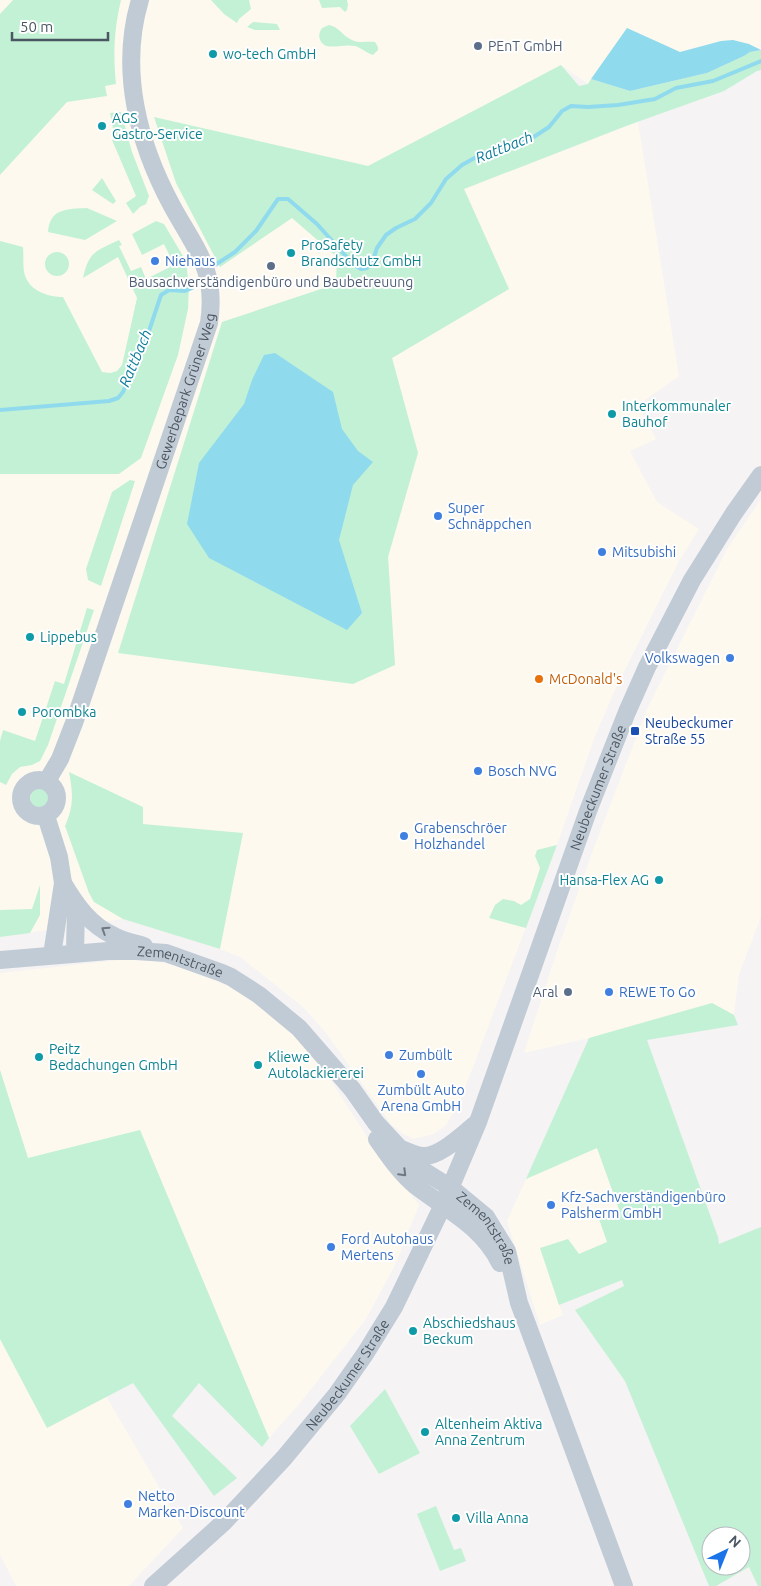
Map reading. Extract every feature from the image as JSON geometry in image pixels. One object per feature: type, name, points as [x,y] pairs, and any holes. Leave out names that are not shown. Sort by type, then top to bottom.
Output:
[{"type":"street","name":"Gewerbepark Grüner Weg","points":[[47,782],[60,759],[95,663],[209,323],[211,307],[211,289],[199,252],[172,206],[154,169],[134,106],[131,64],[134,30],[140,0]]},
{"type":"street","name":"Neubeckumer Straße","points":[[153,1586],[221,1525],[256,1490],[284,1458],[336,1394],[365,1354],[394,1307],[451,1188],[478,1122],[588,811],[627,712],[647,667],[692,580],[734,513],[761,475]]},
{"type":"street","points":[[39,780],[47,782],[54,787],[58,795],[53,811],[46,816],[38,817],[30,814],[24,809],[21,802],[25,786],[32,782],[39,780]]},
{"type":"street","points":[[46,816],[59,857],[63,883],[52,955]]},
{"type":"street","points":[[63,883],[76,905],[96,924],[114,936],[166,953]]},
{"type":"street","points":[[75,953],[76,905]]},
{"type":"street","name":"Zementstraße","points":[[0,960],[75,953],[136,951],[166,953],[222,973],[259,995],[299,1028],[352,1088],[376,1124],[416,1166],[451,1188],[486,1217],[507,1252],[519,1303]]},
{"type":"street","name":"Zementstraße","points":[[328,1060],[369,1127],[398,1169],[416,1186],[478,1230],[497,1257],[519,1303],[624,1586]]},
{"type":"street","points":[[398,1148],[423,1156],[434,1154],[453,1143],[478,1122]]},
{"type":"shaded area","points":[[0,0],[761,0],[761,49],[733,40],[721,41],[680,52],[627,28],[588,84],[561,65],[368,166],[261,143],[220,267],[292,218],[337,257],[336,285],[222,322],[395,665],[388,557],[418,453],[392,358],[509,289],[464,189],[638,122],[679,376],[638,405],[656,439],[630,451],[657,502],[699,529],[679,561],[616,688],[595,736],[557,845],[459,1104],[445,1126],[434,1134],[414,1139],[403,1134],[391,1124],[326,1033],[303,1007],[240,957],[123,919],[0,937]]},
{"type":"shaded area","points":[[761,499],[761,917],[739,974],[734,1015],[712,1003],[589,1038],[524,1053],[558,948],[593,850],[647,709],[727,549]]},
{"type":"shaded area","points":[[138,958],[175,965],[226,982],[277,1017],[299,1035],[323,1068],[378,1154],[419,1205],[395,1265],[366,1319],[301,1402],[269,1438],[140,1130],[28,1158],[0,1070],[0,973]]},
{"type":"shaded area","points":[[597,1148],[619,1209],[608,1242],[579,1254],[540,1248],[563,1315],[540,1325],[507,1221],[526,1179]]},
{"type":"shaded area","points":[[0,1339],[47,1428],[106,1396],[183,1528],[129,1586],[16,1586],[0,1555]]},
{"type":"green space","points":[[13,0],[121,0],[115,42],[116,84],[105,86],[107,96],[67,102],[0,175],[0,14]]},
{"type":"green space","points":[[211,0],[249,0],[251,9],[237,23],[224,14]]},
{"type":"green space","points":[[319,0],[347,0],[347,10],[345,12],[340,7],[322,8]]},
{"type":"green space","points":[[253,22],[277,24],[280,30],[255,30],[247,27]]},
{"type":"green space","points":[[329,25],[335,27],[353,41],[375,42],[378,50],[373,55],[355,46],[326,46],[319,36],[322,28]]},
{"type":"green space","points":[[761,50],[761,70],[724,91],[626,126],[464,189],[509,289],[392,358],[418,453],[388,557],[395,665],[353,684],[118,653],[222,322],[336,284],[337,257],[292,218],[220,267],[176,183],[154,117],[368,166],[561,65],[579,86],[588,84],[591,79],[630,91],[707,73],[750,52]]},
{"type":"green space","points":[[121,112],[132,152],[149,196],[146,204],[133,214],[126,203],[136,196],[112,140],[115,139],[110,113]]},
{"type":"green space","points":[[102,178],[116,201],[113,204],[92,190]]},
{"type":"green space","points":[[87,208],[117,221],[85,240],[48,232],[49,224],[56,214],[66,210]]},
{"type":"green space","points":[[156,221],[164,224],[186,261],[189,287],[188,309],[178,355],[141,458],[119,474],[0,474],[0,241],[23,247],[24,271],[29,283],[42,293],[63,297],[102,372],[110,373],[117,371],[122,365],[137,298],[118,257],[83,278],[85,269],[95,253],[119,240],[122,245],[119,246],[131,271],[141,267],[146,279],[174,265],[164,244],[142,255],[132,234]]},
{"type":"green space","points":[[57,252],[66,255],[69,264],[66,273],[57,276],[48,273],[45,264],[48,255]]},
{"type":"green space","points":[[130,480],[135,481],[101,586],[88,580],[86,569],[112,492]]},
{"type":"green space","points":[[87,608],[94,610],[48,745],[40,761],[32,765],[20,767],[12,774],[6,785],[0,782],[0,741],[3,730],[35,741],[55,681],[64,684]]},
{"type":"green space","points":[[69,772],[143,807],[143,824],[243,833],[220,949],[123,919],[94,902],[65,826],[72,799]]},
{"type":"green space","points":[[40,788],[47,791],[50,798],[47,805],[40,808],[33,805],[30,798],[33,791]]},
{"type":"green space","points":[[557,845],[526,928],[489,918],[495,905],[503,899],[514,901],[521,905],[530,899],[540,868],[535,856],[537,850]]},
{"type":"green space","points":[[40,885],[40,915],[30,933],[0,937],[0,910],[32,909]]},
{"type":"green space","points":[[712,1003],[734,1015],[738,1025],[647,1040],[719,1244],[761,1227],[761,1586],[758,1586],[751,1571],[751,1526],[701,1526],[701,1566],[625,1381],[575,1310],[624,1286],[622,1280],[559,1305],[540,1248],[568,1239],[579,1254],[607,1242],[599,1219],[619,1209],[597,1148],[526,1179],[589,1038]]},
{"type":"green space","points":[[0,1070],[28,1158],[140,1130],[269,1438],[262,1447],[199,1383],[172,1416],[237,1478],[214,1496],[133,1383],[47,1428],[0,1339]]},
{"type":"green space","points":[[385,1389],[420,1453],[379,1474],[350,1426]]},
{"type":"green space","points":[[436,1506],[454,1550],[461,1548],[466,1561],[440,1571],[417,1514]]},
{"type":"green space","points":[[705,1576],[733,1576],[716,1586],[709,1586]]},
{"type":"water","points":[[627,28],[680,52],[721,41],[733,40],[749,44],[761,50],[750,52],[707,73],[630,91],[591,79]]},
{"type":"water","points":[[275,353],[333,392],[342,429],[358,451],[373,462],[353,485],[339,540],[362,613],[347,630],[209,558],[187,524],[199,463],[244,404],[252,380],[264,355]]},
{"type":"waterway","name":"Rattbach","points":[[215,265],[235,252],[256,231],[278,199],[288,199],[317,224],[353,264],[361,269],[367,268],[372,263],[377,248],[386,235],[415,219],[431,203],[446,179],[462,165],[480,155],[529,140],[549,127],[562,111],[571,106],[618,105],[655,99],[676,88],[713,81],[761,61]]},
{"type":"waterway","name":"Rattbach","points":[[0,410],[109,401],[118,398],[123,392],[147,337],[161,295],[169,290],[185,291],[192,288]]},
{"type":"place","name":"PEnT GmbH","points":[[478,46]]},
{"type":"place","name":"wo-tech GmbH","points":[[213,54]]},
{"type":"place","name":"AGS Gastro-Service","points":[[102,126]]},
{"type":"place","name":"ProSafety Brandschutz GmbH","points":[[291,253]]},
{"type":"place","name":"Niehaus","points":[[155,261]]},
{"type":"place","name":"Bausachverständigenbüro und Baubetreuung","points":[[271,266]]},
{"type":"place","name":"Interkommunaler Bauhof","points":[[612,414]]},
{"type":"place","name":"Super Schnäppchen","points":[[438,516]]},
{"type":"place","name":"Mitsubishi","points":[[602,552]]},
{"type":"place","name":"Lippebus","points":[[30,637]]},
{"type":"place","name":"Volkswagen","points":[[730,658]]},
{"type":"place","name":"McDonald's","points":[[539,679]]},
{"type":"place","name":"Porombka","points":[[22,712]]},
{"type":"place","name":"Neubeckumer Straße 55","points":[[635,731]]},
{"type":"place","name":"Bosch NVG","points":[[478,771]]},
{"type":"place","name":"Grabenschröer Holzhandel","points":[[404,836]]},
{"type":"place","name":"Hansa-Flex AG","points":[[659,880]]},
{"type":"place","name":"Aral","points":[[568,992]]},
{"type":"place","name":"REWE To Go","points":[[609,992]]},
{"type":"place","name":"Zumbült","points":[[389,1055]]},
{"type":"place","name":"Peitz Bedachungen GmbH","points":[[39,1057]]},
{"type":"place","name":"Kliewe Autolackiererei","points":[[258,1065]]},
{"type":"place","name":"Zumbült Auto Arena GmbH","points":[[421,1074]]},
{"type":"place","name":"Kfz-Sachverständigenbüro Palsherm GmbH","points":[[551,1205]]},
{"type":"place","name":"Ford Autohaus Mertens","points":[[331,1247]]},
{"type":"place","name":"Abschiedshaus Beckum","points":[[413,1331]]},
{"type":"place","name":"Altenheim Aktiva Anna Zentrum","points":[[425,1432]]},
{"type":"place","name":"Netto Marken-Discount","points":[[128,1504]]},
{"type":"place","name":"Villa Anna","points":[[456,1518]]}]
